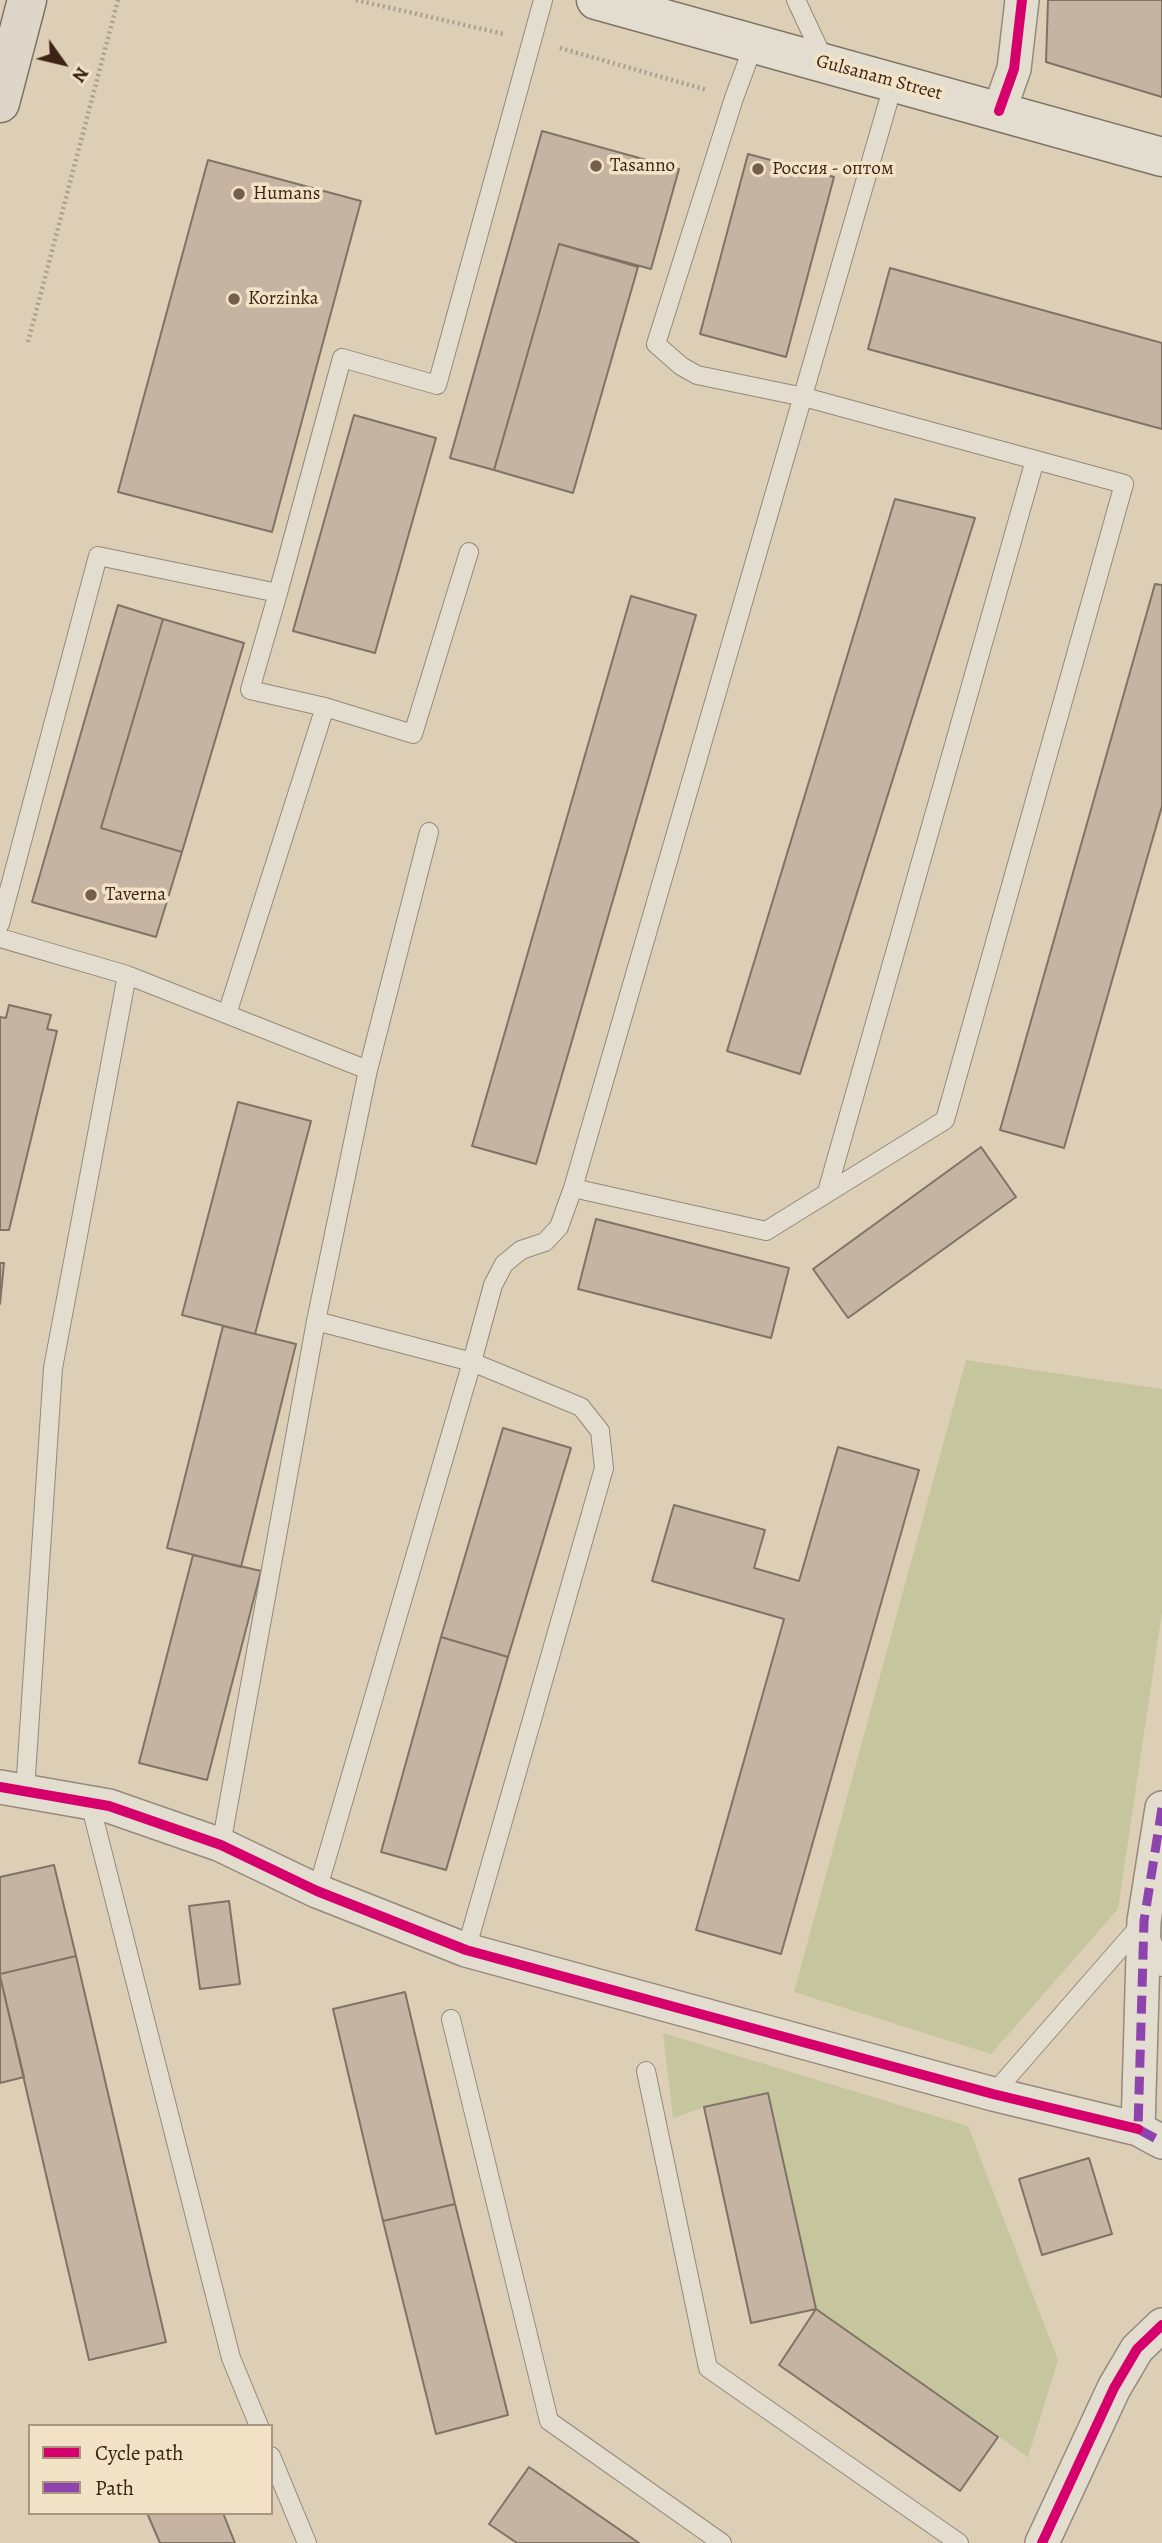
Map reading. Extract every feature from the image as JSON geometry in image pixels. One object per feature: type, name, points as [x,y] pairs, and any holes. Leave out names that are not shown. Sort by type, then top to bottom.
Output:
[{"type":"main road","points":[[0,103],[27,0]]},
{"type":"main road","name":"Gulsanam Street","points":[[596,0],[1162,157]]},
{"type":"street","points":[[999,111],[1014,69],[1022,0]]},
{"type":"street","points":[[12,1789],[109,1806],[222,1845],[317,1891],[466,1950],[1150,2135],[1144,1921],[1162,1808]]},
{"type":"street","points":[[1042,2543],[1114,2388],[1137,2350],[1162,2325]]},
{"type":"lane","points":[[469,552],[413,734],[325,707],[250,690],[342,358],[437,385],[543,0]]},
{"type":"lane","points":[[796,0],[826,63]]},
{"type":"lane","points":[[573,1188],[766,1231],[945,1120],[1124,484],[804,397],[697,375],[681,366],[656,344],[734,98],[754,44]]},
{"type":"lane","points":[[317,1891],[494,1285],[504,1264],[521,1250],[545,1242],[559,1227],[573,1188],[894,82]]},
{"type":"lane","points":[[827,1192],[1035,460]]},
{"type":"lane","points":[[0,924],[98,556],[278,593]]},
{"type":"lane","points":[[227,1014],[325,707]]},
{"type":"lane","points":[[222,1845],[316,1321],[368,1070],[429,832]]},
{"type":"lane","points":[[0,938],[127,975],[368,1070]]},
{"type":"lane","points":[[12,1789],[53,1368],[127,975]]},
{"type":"lane","points":[[316,1321],[472,1362],[581,1407],[600,1431],[604,1468],[466,1950]]},
{"type":"lane","points":[[90,1803],[231,2358],[258,2424]]},
{"type":"lane","points":[[993,2094],[1144,1921],[1162,1968]]},
{"type":"lane","points":[[451,2019],[549,2421],[722,2543]]},
{"type":"lane","points":[[646,2071],[708,2368],[959,2543]]},
{"type":"lane","points":[[273,2461],[307,2543]]},
{"type":"path","points":[[28,342],[118,0]]},
{"type":"green space","points":[[966,1360],[1162,1389],[1162,1612],[1118,1909],[991,2054],[794,1992]]},
{"type":"green space","points":[[663,2033],[968,2126],[1058,2360],[1028,2457],[816,2309],[768,2093],[704,2107],[673,2118]]},
{"type":"building","points":[[1048,0],[1162,0],[1162,97],[1046,62]]},
{"type":"building","points":[[542,131],[679,169],[651,269],[559,244],[494,470],[450,458]]},
{"type":"building","points":[[748,154],[834,177],[786,357],[700,334]]},
{"type":"building","points":[[208,160],[361,201],[272,532],[118,492]]},
{"type":"building","points":[[559,244],[638,267],[573,493],[494,470]]},
{"type":"building","points":[[890,268],[1162,343],[1162,429],[868,349]]},
{"type":"building","points":[[354,415],[436,438],[375,653],[293,631]]},
{"type":"building","points":[[895,499],[975,518],[800,1074],[727,1051]]},
{"type":"building","points":[[1155,584],[1162,585],[1162,806],[1064,1148],[1000,1130]]},
{"type":"building","points":[[631,596],[696,615],[536,1164],[472,1146]]},
{"type":"building","points":[[118,605],[163,619],[101,828],[182,852],[156,937],[32,902]]},
{"type":"building","points":[[163,619],[244,643],[182,852],[101,828]]},
{"type":"building","points":[[9,1005],[51,1015],[47,1029],[57,1031],[9,1230],[0,1230],[0,1017],[6,1018]]},
{"type":"building","points":[[238,1102],[311,1121],[255,1334],[182,1315]]},
{"type":"building","points":[[981,1147],[1016,1197],[848,1318],[813,1269]]},
{"type":"building","points":[[596,1219],[789,1268],[771,1338],[578,1289]]},
{"type":"building","points":[[0,1263],[4,1263],[0,1304]]},
{"type":"building","points":[[223,1326],[296,1344],[241,1567],[167,1548]]},
{"type":"building","points":[[503,1428],[571,1448],[508,1657],[441,1637]]},
{"type":"building","points":[[838,1447],[919,1470],[781,1954],[696,1930],[784,1619],[652,1581],[674,1505],[765,1530],[754,1568],[799,1581]]},
{"type":"building","points":[[193,1555],[261,1571],[207,1780],[139,1763]]},
{"type":"building","points":[[441,1637],[508,1657],[446,1870],[381,1852]]},
{"type":"building","points":[[54,1865],[76,1956],[0,1974],[0,1877]]},
{"type":"building","points":[[229,1901],[240,1984],[200,1989],[189,1906]]},
{"type":"building","points":[[76,1956],[166,2342],[89,2360],[0,1976]]},
{"type":"building","points":[[0,1976],[24,2077],[0,2083]]},
{"type":"building","points":[[405,1992],[455,2204],[383,2221],[333,2009]]},
{"type":"building","points":[[768,2093],[816,2309],[751,2323],[704,2107]]},
{"type":"building","points":[[1089,2158],[1112,2234],[1042,2255],[1019,2179]]},
{"type":"building","points":[[455,2204],[508,2415],[436,2434],[383,2221]]},
{"type":"building","points":[[816,2309],[998,2437],[960,2491],[779,2365]]},
{"type":"building","points":[[529,2467],[639,2543],[517,2543],[489,2524]]},
{"type":"building","points":[[148,2515],[224,2515],[235,2543],[160,2543]]},
{"type":"marked path","points":[[1162,1808],[1144,1921],[1138,2129],[1162,2142]]},
{"type":"cycle path","points":[[999,111],[1014,69],[1022,0]]},
{"type":"cycle path","points":[[0,1787],[109,1806],[221,1845],[317,1891],[466,1950],[993,2094],[1138,2129]]},
{"type":"cycle path","points":[[1042,2543],[1114,2388],[1137,2349],[1162,2325]]},
{"type":"place","name":"Tasanno","points":[[596,166]]},
{"type":"place","name":"Россия - оптом","points":[[758,169]]},
{"type":"place","name":"Humans","points":[[239,194]]},
{"type":"place","name":"Korzinka","points":[[234,299]]},
{"type":"place","name":"Taverna","points":[[91,895]]}]
